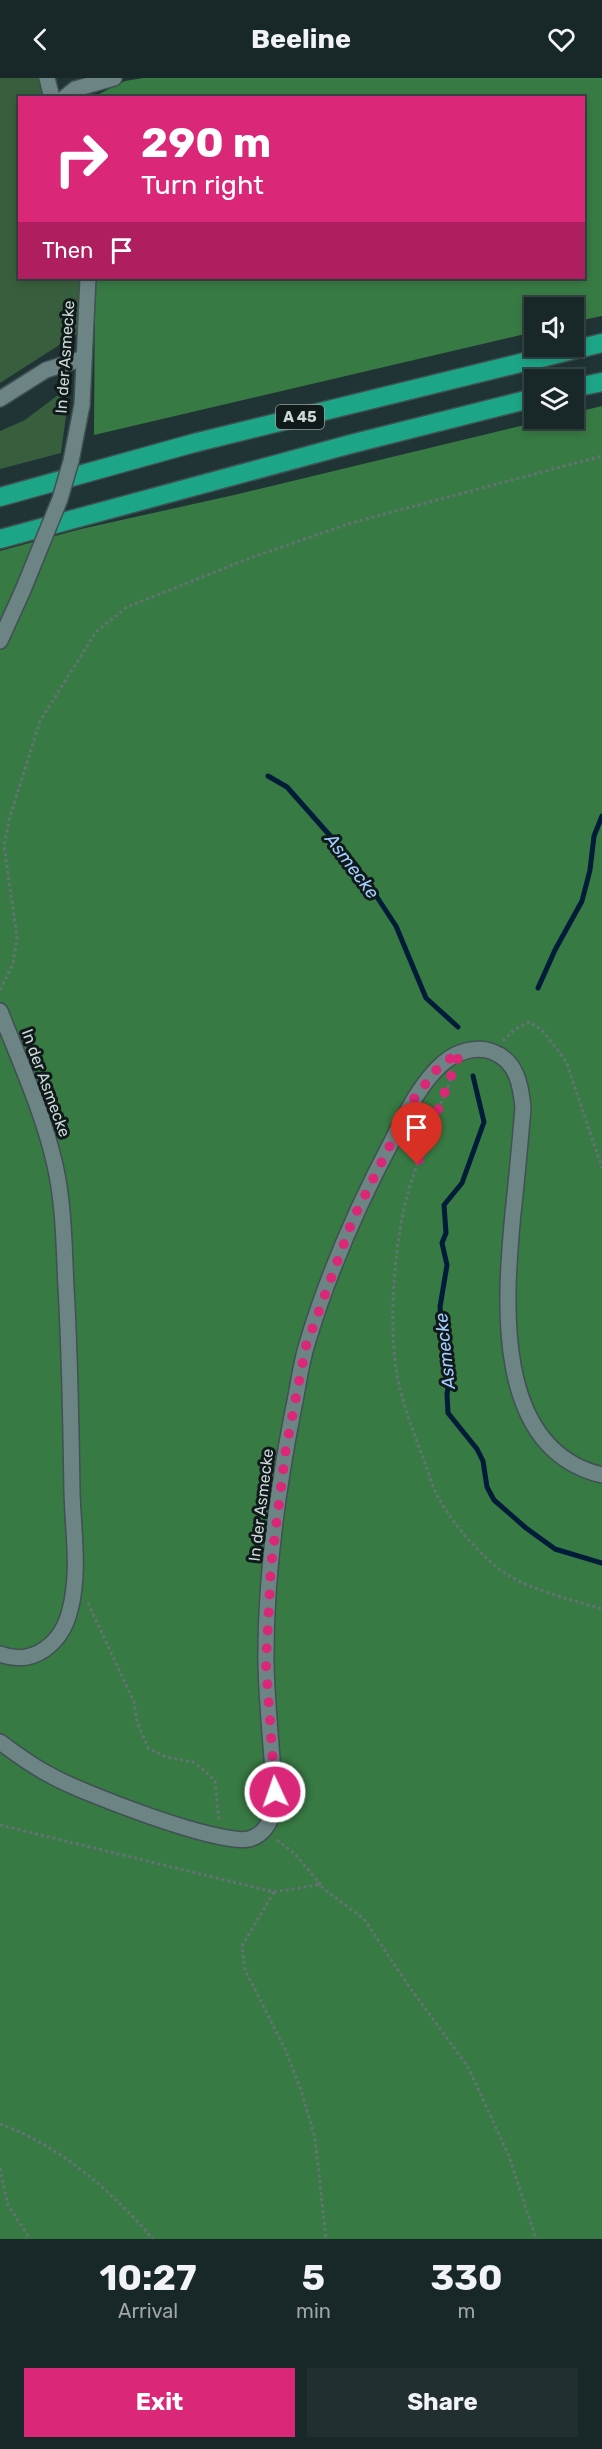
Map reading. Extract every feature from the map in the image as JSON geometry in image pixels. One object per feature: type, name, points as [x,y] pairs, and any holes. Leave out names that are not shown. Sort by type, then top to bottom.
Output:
[{"type":"highway","name":"A 45","points":[[0,497],[194,443],[602,343]]},
{"type":"highway","points":[[584,386],[602,382]]},
{"type":"highway","name":"A 45","points":[[0,539],[351,444],[524,401]]},
{"type":"street","points":[[47,78],[52,96]]},
{"type":"street","points":[[66,96],[75,89],[114,78]]},
{"type":"street","name":"In der Asmecke","points":[[0,640],[60,499],[71,461],[82,405],[88,279]]},
{"type":"street","points":[[0,399],[46,370],[84,357]]},
{"type":"street","name":"In der Asmecke","points":[[0,1011],[41,1113],[55,1166],[63,1211],[70,1370],[74,1589],[64,1626],[50,1647],[31,1657],[19,1658],[0,1654]]},
{"type":"street","points":[[460,1053],[470,1050],[492,1051],[503,1057],[518,1076],[523,1108],[507,1277],[507,1315],[512,1361],[528,1413],[548,1444],[559,1456],[572,1464],[602,1475]]},
{"type":"street","name":"In der Asmecke","points":[[266,1828],[272,1818],[275,1804],[266,1664],[271,1566],[286,1448],[306,1346],[353,1219],[413,1100],[441,1064],[460,1053]]},
{"type":"street","points":[[0,1742],[50,1775],[83,1791],[200,1833],[224,1838],[248,1839],[266,1828]]},
{"type":"path","points":[[0,990],[13,964],[17,937],[4,846],[9,820],[40,720],[96,632],[127,607],[250,558],[339,526],[602,456]]},
{"type":"path","points":[[492,1051],[514,1030],[529,1022],[542,1030],[566,1061],[602,1168]]},
{"type":"path","points":[[460,1053],[422,1148],[408,1195],[398,1247],[393,1303],[396,1370],[413,1431],[432,1481],[440,1501],[457,1526],[509,1576],[602,1610]]},
{"type":"path","points":[[74,1589],[88,1603],[122,1674],[134,1702],[137,1722],[148,1748],[166,1757],[193,1762],[215,1781],[215,1796],[224,1838]]},
{"type":"path","points":[[0,1825],[274,1892],[320,1884]]},
{"type":"path","points":[[266,1828],[282,1845],[294,1853],[320,1884]]},
{"type":"path","points":[[320,1884],[316,1883],[364,1919],[408,1985],[468,2067],[509,2156],[536,2239]]},
{"type":"path","points":[[274,1892],[242,1946],[245,1970],[285,2049],[301,2090],[315,2138],[327,2239]]},
{"type":"path","points":[[0,2124],[25,2133],[64,2157],[125,2207],[153,2239]]},
{"type":"path","points":[[0,2168],[8,2205],[30,2239]]},
{"type":"green space","points":[[0,78],[43,78],[47,96],[18,96],[18,279],[82,279],[81,331],[0,383]]},
{"type":"green space","points":[[143,78],[602,78],[602,316],[584,320],[584,297],[524,297],[524,334],[94,435],[95,279],[585,279],[585,96],[95,96],[125,81]]},
{"type":"green space","points":[[70,386],[61,453],[0,469],[0,431],[25,420]]},
{"type":"green space","points":[[602,406],[602,2239],[0,2239],[0,551],[81,529],[524,425],[524,429],[584,429],[584,410]]},
{"type":"waterway","name":"Asmecke","points":[[268,776],[287,787],[356,865],[396,926],[426,998],[458,1027]]},
{"type":"waterway","points":[[538,988],[555,950],[582,901],[590,870],[594,836],[602,816]]},
{"type":"waterway","name":"Asmecke","points":[[473,1076],[484,1122],[462,1183],[444,1205],[446,1233],[442,1243],[447,1265],[440,1307],[445,1360],[450,1376],[447,1394],[448,1413],[477,1449],[483,1461],[487,1487],[494,1500],[555,1549],[602,1563]]},
{"type":"route","points":[[275,1792],[266,1664],[271,1566],[286,1448],[306,1346],[353,1219],[413,1100],[441,1064],[460,1053],[417,1164]]}]
